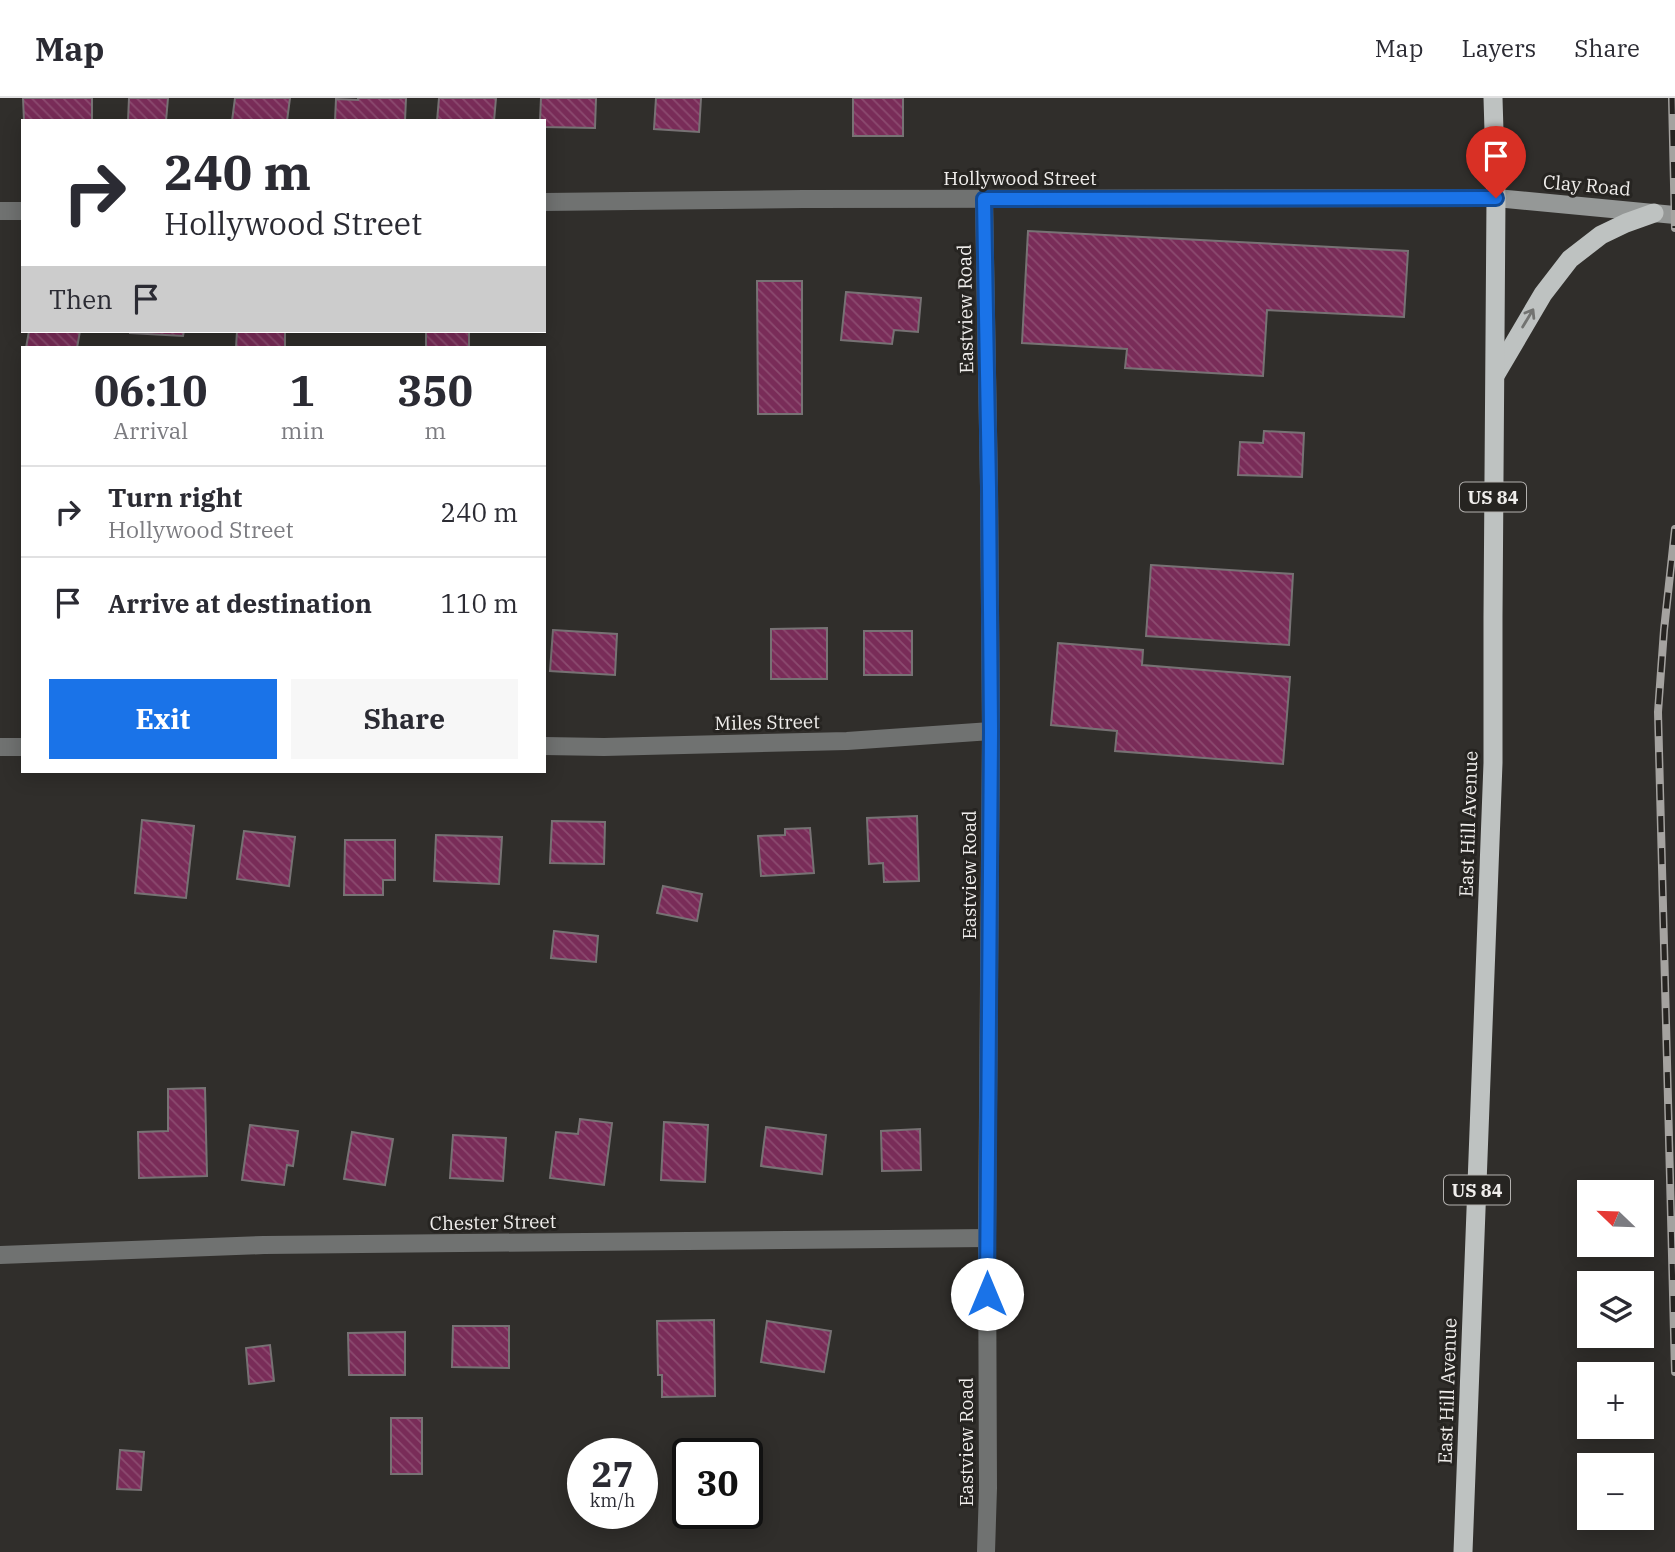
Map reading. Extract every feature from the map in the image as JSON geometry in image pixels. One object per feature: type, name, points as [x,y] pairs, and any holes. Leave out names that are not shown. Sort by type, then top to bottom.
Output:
[{"type":"highway","name":"East Hill Avenue","points":[[1463,1552],[1493,776],[1496,198],[1493,98]]},
{"type":"highway","points":[[1494,378],[1543,294],[1570,259],[1601,235],[1654,213]]},
{"type":"main road","name":"Clay Road","points":[[1496,198],[1675,215]]},
{"type":"street","name":"Hollywood Street","points":[[546,202],[1496,198]]},
{"type":"street","name":"Eastview Road","points":[[984,199],[991,731],[986,1552]]},
{"type":"street","points":[[0,211],[21,211]]},
{"type":"street","name":"Miles Street","points":[[546,746],[617,747],[847,741],[991,731]]},
{"type":"street","points":[[0,747],[21,747]]},
{"type":"street","name":"Chester Street","points":[[0,1255],[264,1245],[987,1238]]},
{"type":"building","points":[[23,98],[92,98],[92,119],[24,119]]},
{"type":"building","points":[[129,98],[168,98],[166,119],[128,119]]},
{"type":"building","points":[[235,98],[290,98],[287,119],[232,119]]},
{"type":"building","points":[[406,98],[405,119],[335,119],[336,99]]},
{"type":"building","points":[[439,98],[496,98],[494,119],[437,119]]},
{"type":"building","points":[[541,98],[596,98],[595,128],[546,127],[546,119],[540,119]]},
{"type":"building","points":[[656,98],[701,98],[699,132],[654,129]]},
{"type":"building","points":[[853,98],[903,98],[903,136],[853,136]]},
{"type":"building","points":[[1028,231],[1408,251],[1404,317],[1267,310],[1263,376],[1125,368],[1127,349],[1022,343]]},
{"type":"building","points":[[757,281],[802,281],[802,414],[758,414]]},
{"type":"building","points":[[846,292],[921,298],[918,332],[894,330],[892,344],[841,340]]},
{"type":"building","points":[[29,333],[80,333],[77,346],[26,346]]},
{"type":"building","points":[[130,333],[184,333],[183,336]]},
{"type":"building","points":[[237,333],[285,333],[285,346],[236,346]]},
{"type":"building","points":[[426,333],[469,333],[469,346],[426,346]]},
{"type":"building","points":[[1264,431],[1304,433],[1302,477],[1238,475],[1240,442],[1263,443]]},
{"type":"building","points":[[1151,565],[1293,574],[1289,645],[1146,636]]},
{"type":"building","points":[[827,628],[827,679],[771,679],[771,629]]},
{"type":"building","points":[[553,630],[617,634],[615,675],[550,671]]},
{"type":"building","points":[[864,631],[912,631],[912,675],[864,675]]},
{"type":"building","points":[[1058,643],[1143,650],[1142,665],[1290,677],[1283,764],[1115,751],[1117,731],[1051,725]]},
{"type":"building","points":[[917,816],[919,881],[884,882],[883,863],[869,864],[867,818]]},
{"type":"building","points":[[142,820],[194,826],[186,898],[135,893]]},
{"type":"building","points":[[552,821],[605,822],[604,864],[550,863]]},
{"type":"building","points":[[810,828],[814,873],[761,876],[758,836],[785,835],[785,829]]},
{"type":"building","points":[[244,831],[295,837],[289,886],[237,879]]},
{"type":"building","points":[[436,835],[502,837],[499,884],[434,881]]},
{"type":"building","points":[[345,840],[395,840],[395,880],[383,880],[383,895],[344,895]]},
{"type":"building","points":[[663,886],[702,894],[697,921],[657,913]]},
{"type":"building","points":[[554,931],[598,936],[596,962],[551,958]]},
{"type":"building","points":[[205,1088],[207,1176],[139,1178],[138,1132],[168,1131],[168,1089]]},
{"type":"building","points":[[580,1119],[612,1123],[604,1185],[550,1178],[556,1132],[578,1134]]},
{"type":"building","points":[[664,1122],[708,1125],[705,1182],[661,1180]]},
{"type":"building","points":[[250,1125],[298,1131],[293,1166],[287,1165],[284,1185],[242,1180]]},
{"type":"building","points":[[766,1127],[826,1135],[822,1174],[761,1166]]},
{"type":"building","points":[[920,1129],[921,1170],[882,1171],[881,1131]]},
{"type":"building","points":[[352,1132],[393,1139],[385,1185],[344,1179]]},
{"type":"building","points":[[453,1135],[506,1138],[503,1181],[450,1178]]},
{"type":"building","points":[[714,1320],[715,1396],[662,1397],[662,1375],[658,1375],[657,1321]]},
{"type":"building","points":[[767,1321],[831,1331],[824,1372],[761,1362]]},
{"type":"building","points":[[453,1326],[509,1326],[509,1368],[452,1367]]},
{"type":"building","points":[[405,1332],[405,1375],[349,1375],[348,1333]]},
{"type":"building","points":[[270,1345],[274,1381],[249,1384],[246,1348]]},
{"type":"building","points":[[391,1418],[422,1418],[422,1474],[391,1474]]},
{"type":"building","points":[[120,1450],[144,1452],[141,1490],[117,1489]]},
{"type":"railway","points":[[1672,98],[1675,228]]},
{"type":"railway","points":[[1675,529],[1658,712],[1675,1372]]},
{"type":"route","points":[[987,1294],[991,731],[984,199],[1496,198]]}]
